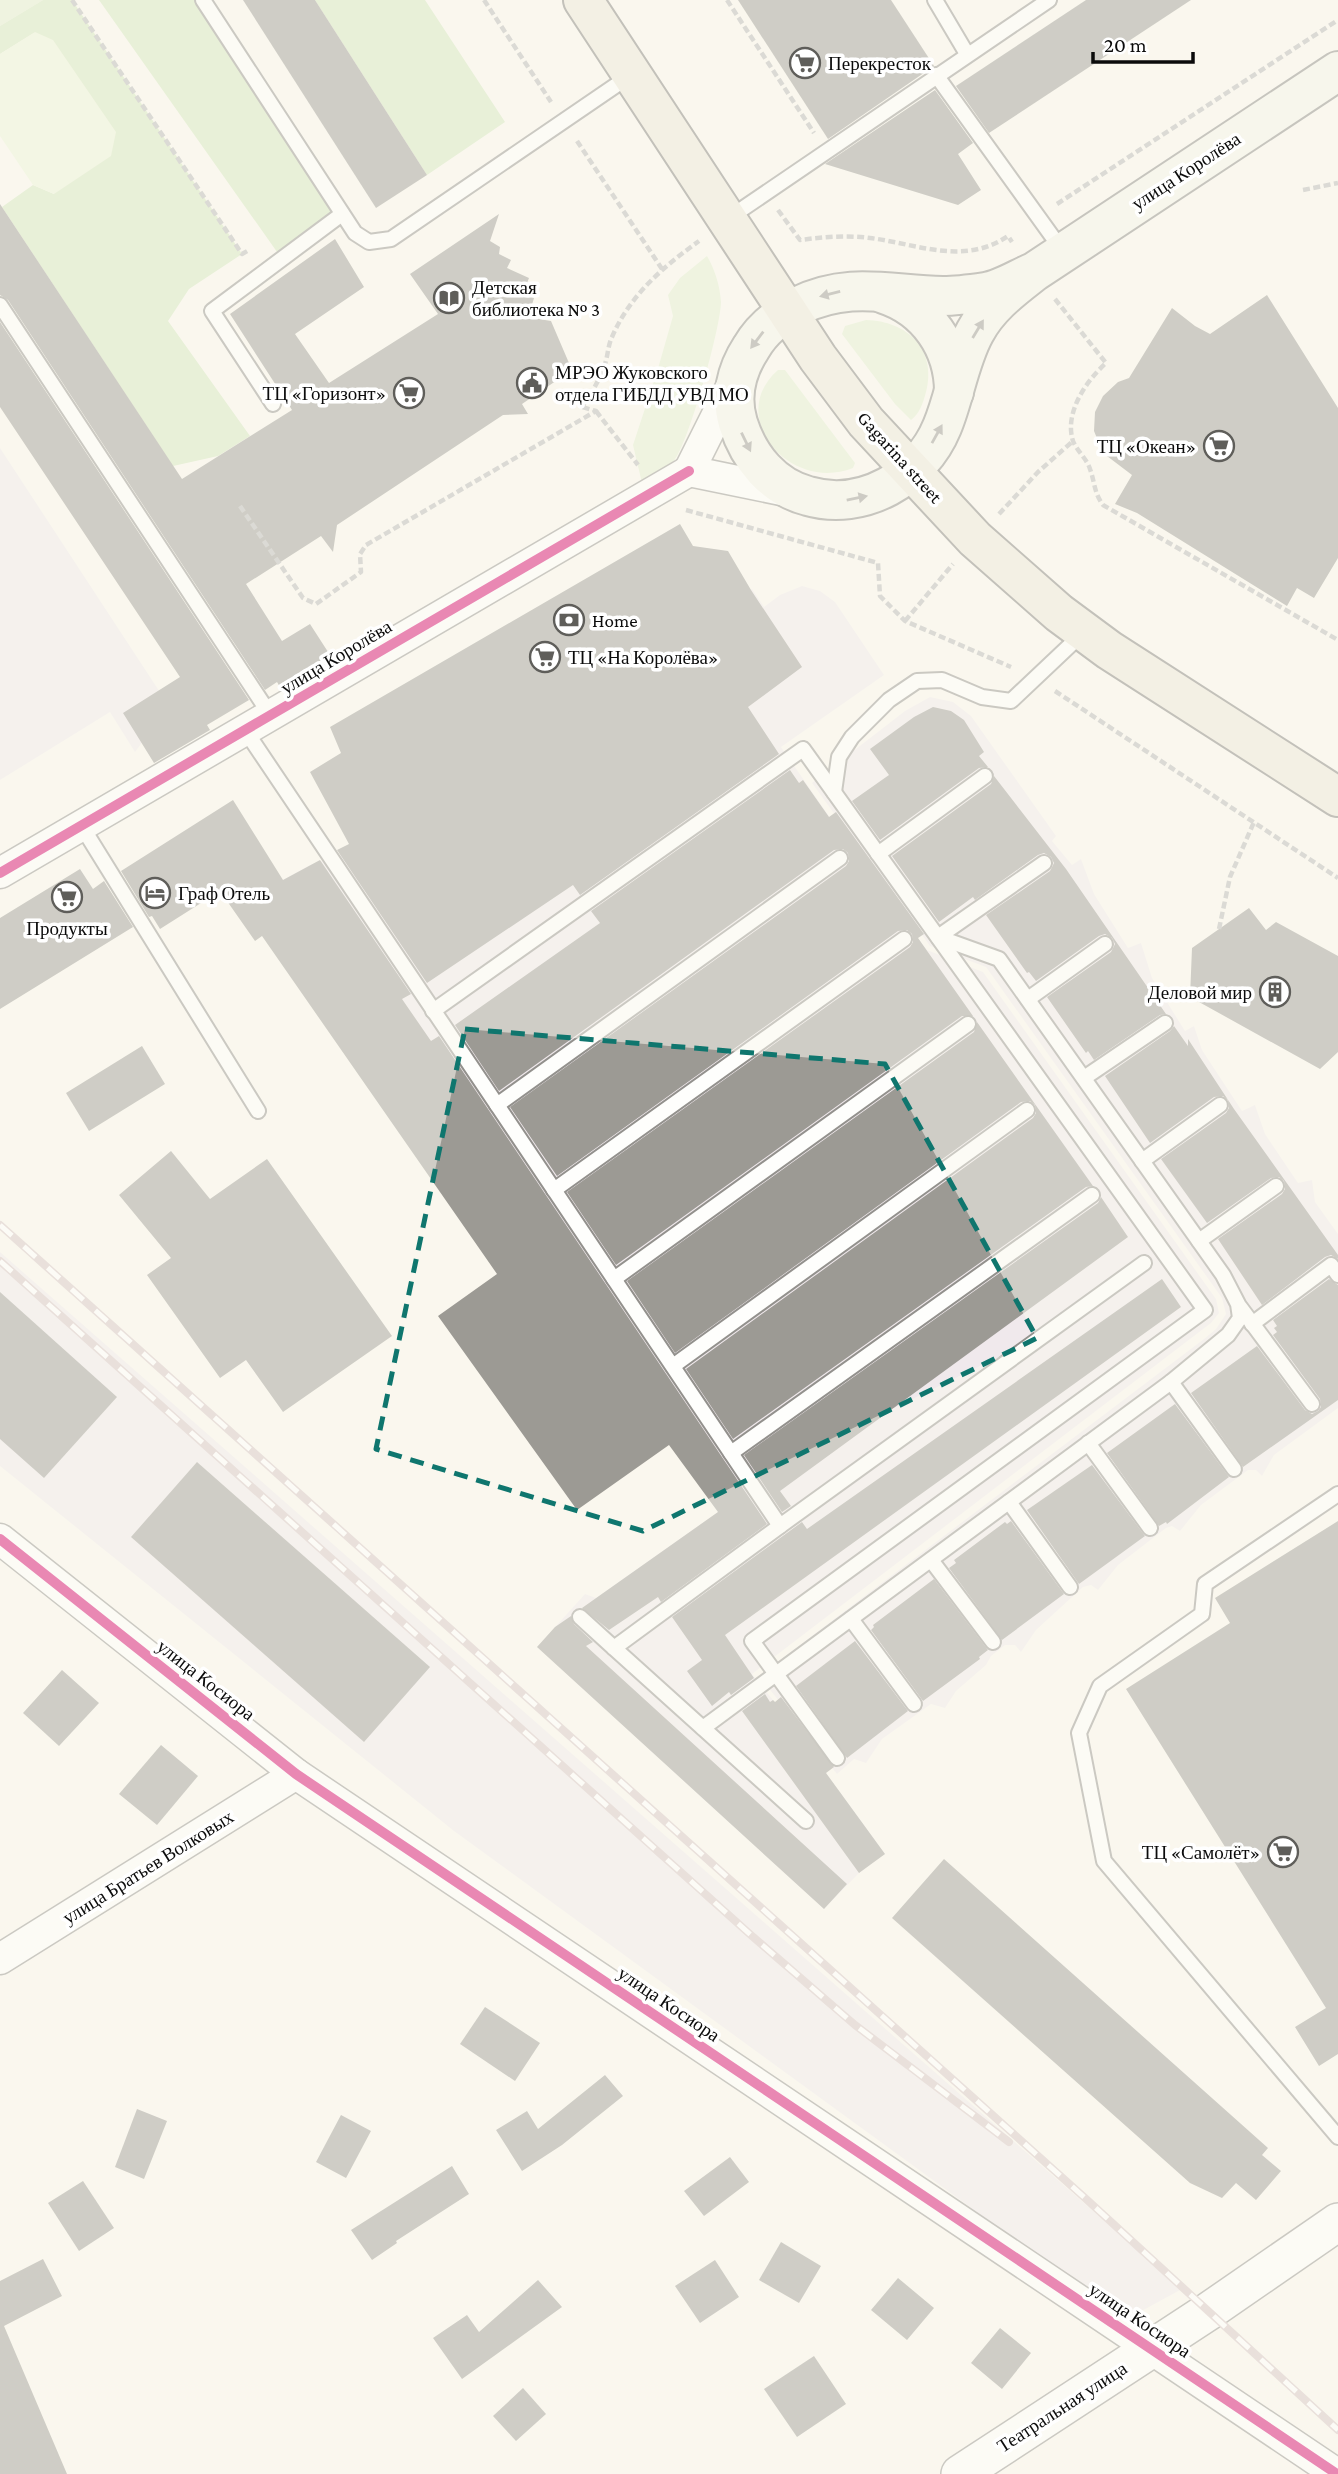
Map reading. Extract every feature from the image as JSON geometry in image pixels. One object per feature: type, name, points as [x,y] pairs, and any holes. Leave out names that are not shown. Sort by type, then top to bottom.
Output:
[{"type":"main road","name":"Gagarina street","points":[[583,0],[787,312],[866,422],[975,540],[1028,587],[1150,678],[1338,797]]},
{"type":"main road","name":"улица Королёва","points":[[1048,262],[1338,71]]},
{"type":"main road","points":[[1048,262],[1004,295],[990,310],[967,348],[941,430],[910,471],[886,489],[842,501],[815,498],[797,493],[762,469],[742,436],[735,412],[734,394],[737,376],[757,339],[770,324],[813,299],[836,292],[945,296],[990,292],[1048,262]]},
{"type":"main road","points":[[876,292],[899,299],[928,321],[948,353],[954,375],[954,392]]},
{"type":"street","points":[[737,376],[689,471],[797,493]]},
{"type":"street","name":"улица Королёва","points":[[0,873],[689,471]]},
{"type":"street","name":"улица Косиора","points":[[0,1539],[296,1774],[1337,2474]]},
{"type":"street","name":"улица Братьев Волковых","points":[[0,1959],[296,1774]]},
{"type":"street","name":"Театральная улица","points":[[960,2474],[1334,2231]]},
{"type":"lane","points":[[203,0],[355,233],[369,242],[391,239],[632,74]]},
{"type":"lane","points":[[935,0],[967,54]]},
{"type":"lane","points":[[727,220],[1049,0]]},
{"type":"lane","points":[[936,75],[1037,217],[1048,262]]},
{"type":"lane","points":[[273,404],[212,311],[342,214]]},
{"type":"lane","points":[[0,305],[271,716]]},
{"type":"lane","points":[[834,792],[839,757],[852,737],[889,700],[917,681],[942,680],[982,697],[1011,701],[1084,631]]},
{"type":"lane","points":[[244,730],[779,1525]]},
{"type":"lane","points":[[433,1011],[803,749],[1205,1310],[752,1641],[837,1758]]},
{"type":"lane","points":[[878,854],[985,776]]},
{"type":"lane","points":[[81,825],[258,1111]]},
{"type":"lane","points":[[497,1105],[840,858]]},
{"type":"lane","points":[[938,937],[1044,863]]},
{"type":"lane","points":[[938,937],[999,959],[1223,1275],[1252,1324],[1312,1404]]},
{"type":"lane","points":[[554,1190],[904,939]]},
{"type":"lane","points":[[1028,999],[1105,944]]},
{"type":"lane","points":[[1084,1078],[1165,1023]]},
{"type":"lane","points":[[614,1279],[968,1024]]},
{"type":"lane","points":[[1142,1161],[1220,1105]]},
{"type":"lane","points":[[673,1366],[1027,1110]]},
{"type":"lane","points":[[1199,1241],[1276,1186]]},
{"type":"lane","points":[[731,1454],[1092,1195]]},
{"type":"lane","points":[[614,1648],[779,1525],[1144,1263]]},
{"type":"lane","points":[[1252,1324],[1331,1265],[1338,1275]]},
{"type":"lane","points":[[704,1728],[1171,1382],[1235,1328],[1240,1318],[1238,1304]]},
{"type":"lane","points":[[1171,1382],[1234,1469]]},
{"type":"lane","points":[[1088,1443],[1150,1528]]},
{"type":"lane","points":[[1338,1494],[1205,1584],[1202,1614],[1100,1686],[1079,1733],[1104,1861],[1338,2137]]},
{"type":"lane","points":[[1009,1502],[1070,1587]]},
{"type":"lane","points":[[931,1560],[993,1642]]},
{"type":"lane","points":[[580,1617],[806,1821]]},
{"type":"lane","points":[[851,1619],[914,1703]]},
{"type":"path","points":[[72,0],[242,254],[251,249]]},
{"type":"path","points":[[727,0],[826,152]]},
{"type":"path","points":[[765,194],[800,240],[832,236],[870,238],[940,251],[978,251],[1008,236],[1338,20]]},
{"type":"path","points":[[1303,190],[1338,183]]},
{"type":"path","points":[[727,220],[662,269],[627,309],[611,338],[605,365],[596,385],[582,407],[596,411],[671,506],[878,563],[880,596],[905,621],[1035,678],[1338,878]]},
{"type":"path","points":[[1008,236],[1048,262],[1106,363],[1095,372],[1073,411],[1073,441],[1090,466],[1094,494],[1102,505],[1338,640]]},
{"type":"path","points":[[240,506],[303,598],[316,604],[361,572],[360,554],[366,545],[596,411]]},
{"type":"path","points":[[1219,929],[1230,877],[1254,822]]},
{"type":"highlighted area","points":[[465,1029],[885,1064],[1037,1338],[643,1531],[376,1449]]},
{"type":"shaded area","points":[[0,448],[169,706],[135,752],[110,712],[0,780]]},
{"type":"shaded area","points":[[802,586],[820,591],[835,602],[884,675],[781,747],[865,868],[927,950],[983,972],[1216,1299],[1219,1313],[1211,1323],[752,1674],[885,1854],[859,1873],[824,1909],[537,1647],[585,1594],[596,1598],[718,1512],[279,882],[310,865],[349,852],[752,589],[764,607],[780,595]]},
{"type":"shaded area","points":[[930,697],[953,702],[971,716],[1056,836],[1052,841],[1072,865],[1081,859],[1094,894],[1128,948],[1141,943],[1152,978],[1185,1031],[1194,1026],[1202,1050],[1242,1111],[1255,1105],[1265,1134],[1298,1183],[1312,1180],[1315,1202],[1338,1234],[1338,1408],[1274,1455],[1262,1476],[1256,1470],[1248,1470],[1201,1505],[1180,1531],[1172,1526],[1166,1528],[1118,1565],[1098,1590],[1091,1585],[1083,1587],[1036,1630],[1021,1652],[1015,1645],[1005,1645],[956,1691],[945,1708],[931,1704],[882,1739],[866,1763],[854,1759],[837,1774],[759,1676],[1204,1339],[1216,1329],[1226,1314],[1222,1298],[986,967],[930,946],[812,783],[905,711]]},
{"type":"shaded area","points":[[0,1252],[1182,2289],[1125,2320],[454,1831],[0,1466]]},
{"type":"green space","points":[[0,0],[43,0],[0,26]]},
{"type":"green space","points":[[43,0],[72,0],[242,254],[189,289],[168,321],[250,436],[218,456],[173,466],[2,207],[33,185],[54,194],[34,33],[0,54],[0,26]]},
{"type":"green space","points":[[99,0],[203,0],[342,214],[282,259]]},
{"type":"green space","points":[[315,0],[425,0],[505,122],[427,175]]},
{"type":"green space","points":[[35,32],[53,40],[116,132],[111,156],[54,194],[33,185],[0,136],[0,54]]},
{"type":"green space","points":[[707,256],[717,278],[721,302],[716,335],[703,385],[687,434],[673,462],[642,483],[633,445],[673,316],[668,295],[680,278]]},
{"type":"green space","points":[[866,320],[881,322],[906,332],[916,340],[923,351],[927,363],[926,392],[919,411],[911,420],[895,404],[842,334],[845,326]]},
{"type":"green space","points":[[778,370],[785,370],[855,463],[853,468],[829,473],[807,470],[787,460],[772,446],[762,428],[758,408],[763,388]]},
{"type":"building","points":[[243,0],[315,0],[427,175],[376,208]]},
{"type":"building","points":[[738,0],[891,0],[934,66],[828,139]]},
{"type":"building","points":[[1086,0],[1191,0],[989,133],[956,86]]},
{"type":"building","points":[[935,90],[973,143],[958,154],[981,190],[958,205],[825,164]]},
{"type":"building","name":"ТЦ «Горизонт»","points":[[0,204],[182,479],[292,410],[230,314],[335,239],[364,287],[295,334],[329,383],[438,314],[410,274],[499,214],[490,241],[500,247],[499,254],[511,260],[507,268],[529,278],[523,293],[534,298],[531,308],[541,310],[539,319],[551,321],[572,370],[522,404],[528,414],[503,415],[337,525],[333,552],[321,536],[246,584],[282,641],[310,624],[330,655],[280,687],[277,682],[265,690],[8,300],[0,295]]},
{"type":"building","name":"ТЦ «Океан»","points":[[1267,295],[1338,408],[1338,558],[1314,598],[1297,588],[1287,606],[1137,513],[1115,504],[1132,475],[1103,453],[1094,431],[1095,412],[1103,396],[1118,382],[1129,378],[1172,308],[1210,334]]},
{"type":"building","points":[[0,322],[249,700],[207,725],[210,730],[154,763],[123,713],[180,677],[0,407]]},
{"type":"building","points":[[680,524],[693,546],[728,551],[802,667],[748,707],[779,754],[580,895],[573,885],[427,983],[337,850],[349,844],[310,772],[341,753],[330,727]]},
{"type":"building","points":[[933,707],[951,711],[964,720],[984,752],[979,756],[988,767],[979,768],[880,840],[852,801],[889,775],[870,749],[914,717]]},
{"type":"building","points":[[790,770],[799,783],[803,780],[829,817],[836,812],[924,934],[918,938],[973,1016],[962,1016],[616,1265],[567,1192],[910,947],[913,942],[912,934],[907,930],[898,931],[557,1176],[510,1107],[846,866],[849,861],[848,853],[843,849],[834,850],[499,1091],[455,1025],[600,923],[591,911]]},
{"type":"building","points":[[994,776],[1066,869],[1166,1014],[1160,1015],[1094,1060],[1088,1051],[1086,1053],[1047,997],[1111,952],[1115,944],[1112,938],[1105,934],[1099,936],[1036,981],[1027,973],[986,915],[1050,871],[1054,863],[1051,857],[1044,853],[1038,855],[939,922],[892,856],[991,784]]},
{"type":"building","points":[[233,800],[283,880],[320,860],[411,994],[402,999],[431,1041],[439,1036],[767,1524],[661,1602],[658,1597],[609,1630],[582,1608],[718,1512],[669,1445],[577,1510],[438,1316],[497,1274],[262,936],[255,941],[220,891],[160,929],[152,916],[149,917],[121,871]]},
{"type":"building","points":[[80,869],[93,889],[104,881],[133,927],[0,1009],[0,918]]},
{"type":"building","name":"Деловой мир","points":[[1249,908],[1266,930],[1276,922],[1338,956],[1338,1052],[1320,1069],[1190,997],[1192,948]]},
{"type":"building","points":[[977,1022],[1093,1186],[1086,1187],[733,1439],[686,1369],[1033,1118],[1036,1113],[1035,1105],[1030,1101],[1021,1102],[675,1353],[627,1281],[974,1032]]},
{"type":"building","points":[[1174,1026],[1188,1046],[1188,1039],[1234,1109],[1338,1255],[1338,1259],[1331,1255],[1325,1257],[1262,1305],[1218,1239],[1282,1194],[1285,1189],[1284,1181],[1279,1177],[1271,1178],[1207,1223],[1161,1159],[1226,1113],[1229,1108],[1228,1100],[1223,1096],[1214,1097],[1150,1143],[1105,1076]]},
{"type":"building","points":[[142,1046],[165,1084],[89,1131],[66,1093]]},
{"type":"building","points":[[171,1151],[210,1199],[267,1159],[392,1336],[283,1412],[246,1360],[220,1378],[147,1275],[171,1258],[119,1195]]},
{"type":"building","points":[[1101,1197],[1128,1237],[780,1491],[791,1506],[782,1512],[744,1455],[1098,1203]]},
{"type":"building","points":[[1162,1279],[1181,1307],[725,1635],[754,1678],[731,1695],[729,1692],[712,1706],[687,1671],[702,1660],[672,1617],[802,1522],[807,1529]]},
{"type":"building","points":[[1329,1279],[1338,1285],[1338,1400],[1243,1467],[1191,1393],[1257,1346],[1305,1410],[1312,1414],[1318,1411],[1321,1407],[1320,1399],[1273,1335],[1277,1332],[1274,1328],[1277,1326],[1273,1320]]},
{"type":"building","points":[[0,1292],[117,1397],[44,1478],[0,1439]]},
{"type":"building","points":[[1175,1404],[1229,1477],[1167,1524],[1166,1522],[1159,1526],[1107,1453]]},
{"type":"building","points":[[197,1462],[430,1667],[364,1742],[131,1537]]},
{"type":"building","points":[[1092,1465],[1145,1536],[1079,1584],[1027,1510]]},
{"type":"building","points":[[1011,1521],[1064,1594],[1002,1640],[949,1568],[956,1563],[954,1560],[1005,1522],[1007,1524]]},
{"type":"building","name":"ТЦ «Самолёт»","points":[[1338,1521],[1338,2054],[1319,2066],[1295,2027],[1326,2008],[1126,1689],[1230,1623],[1215,1598]]},
{"type":"building","points":[[934,1579],[988,1650],[980,1659],[923,1701],[871,1630],[873,1625]]},
{"type":"building","points":[[571,1616],[574,1624],[593,1642],[586,1646],[847,1884],[824,1909],[537,1647],[555,1627]]},
{"type":"building","points":[[855,1641],[908,1711],[847,1758],[796,1686]]},
{"type":"building","points":[[62,1670],[99,1703],[59,1746],[23,1713]]},
{"type":"building","points":[[765,1694],[770,1702],[781,1697],[834,1767],[826,1773],[885,1854],[859,1873],[742,1711]]},
{"type":"building","points":[[161,1745],[198,1776],[157,1825],[119,1794]]},
{"type":"building","points":[[944,1859],[1268,2148],[1262,2155],[1281,2171],[1256,2200],[1236,2183],[1222,2198],[1190,2183],[892,1918]]},
{"type":"building","points":[[485,2007],[540,2043],[515,2081],[460,2044]]},
{"type":"building","points":[[605,2075],[623,2096],[562,2145],[522,2171],[496,2130],[527,2111],[538,2129]]},
{"type":"building","points":[[137,2109],[167,2121],[144,2179],[115,2167]]},
{"type":"building","points":[[341,2115],[371,2131],[346,2178],[316,2162]]},
{"type":"building","points":[[730,2157],[749,2182],[704,2216],[684,2191]]},
{"type":"building","points":[[452,2166],[469,2194],[396,2241],[397,2243],[372,2260],[351,2230]]},
{"type":"building","points":[[83,2181],[114,2228],[79,2251],[48,2203]]},
{"type":"building","points":[[781,2242],[821,2266],[799,2303],[759,2280]]},
{"type":"building","points":[[43,2259],[62,2296],[4,2326],[67,2474],[0,2474],[0,2281]]},
{"type":"building","points":[[715,2260],[739,2297],[700,2323],[675,2286]]},
{"type":"building","points":[[898,2278],[934,2308],[907,2340],[871,2310]]},
{"type":"building","points":[[538,2280],[562,2307],[462,2379],[433,2338],[467,2315],[479,2332]]},
{"type":"building","points":[[1000,2328],[1031,2353],[1002,2389],[971,2363]]},
{"type":"building","points":[[814,2356],[846,2404],[797,2437],[764,2389]]},
{"type":"building","points":[[523,2388],[546,2414],[516,2441],[493,2416]]},
{"type":"railway","points":[[0,1225],[1085,2198],[1338,2430]]},
{"type":"railway","points":[[0,1261],[752,1936],[855,2025],[1009,2142]]},
{"type":"cycle path","points":[[0,873],[689,471]]},
{"type":"cycle path","points":[[0,1539],[296,1774],[1337,2474]]},
{"type":"place","name":"Перекресток","points":[[805,63]]},
{"type":"place","name":"Детская библиотека № 3","points":[[449,298]]},
{"type":"place","name":"МРЭО Жуковского отдела ГИБДД УВД МО","points":[[532,383]]},
{"type":"place","name":"ТЦ «Горизонт»","points":[[409,393]]},
{"type":"place","name":"ТЦ «Океан»","points":[[1219,446]]},
{"type":"place","name":"Home","points":[[569,620]]},
{"type":"place","name":"ТЦ «На Королёва»","points":[[545,657]]},
{"type":"place","name":"Граф Отель","points":[[155,893]]},
{"type":"place","name":"Продукты","points":[[67,897]]},
{"type":"place","name":"Деловой мир","points":[[1275,992]]},
{"type":"place","name":"ТЦ «Самолёт»","points":[[1283,1852]]}]
